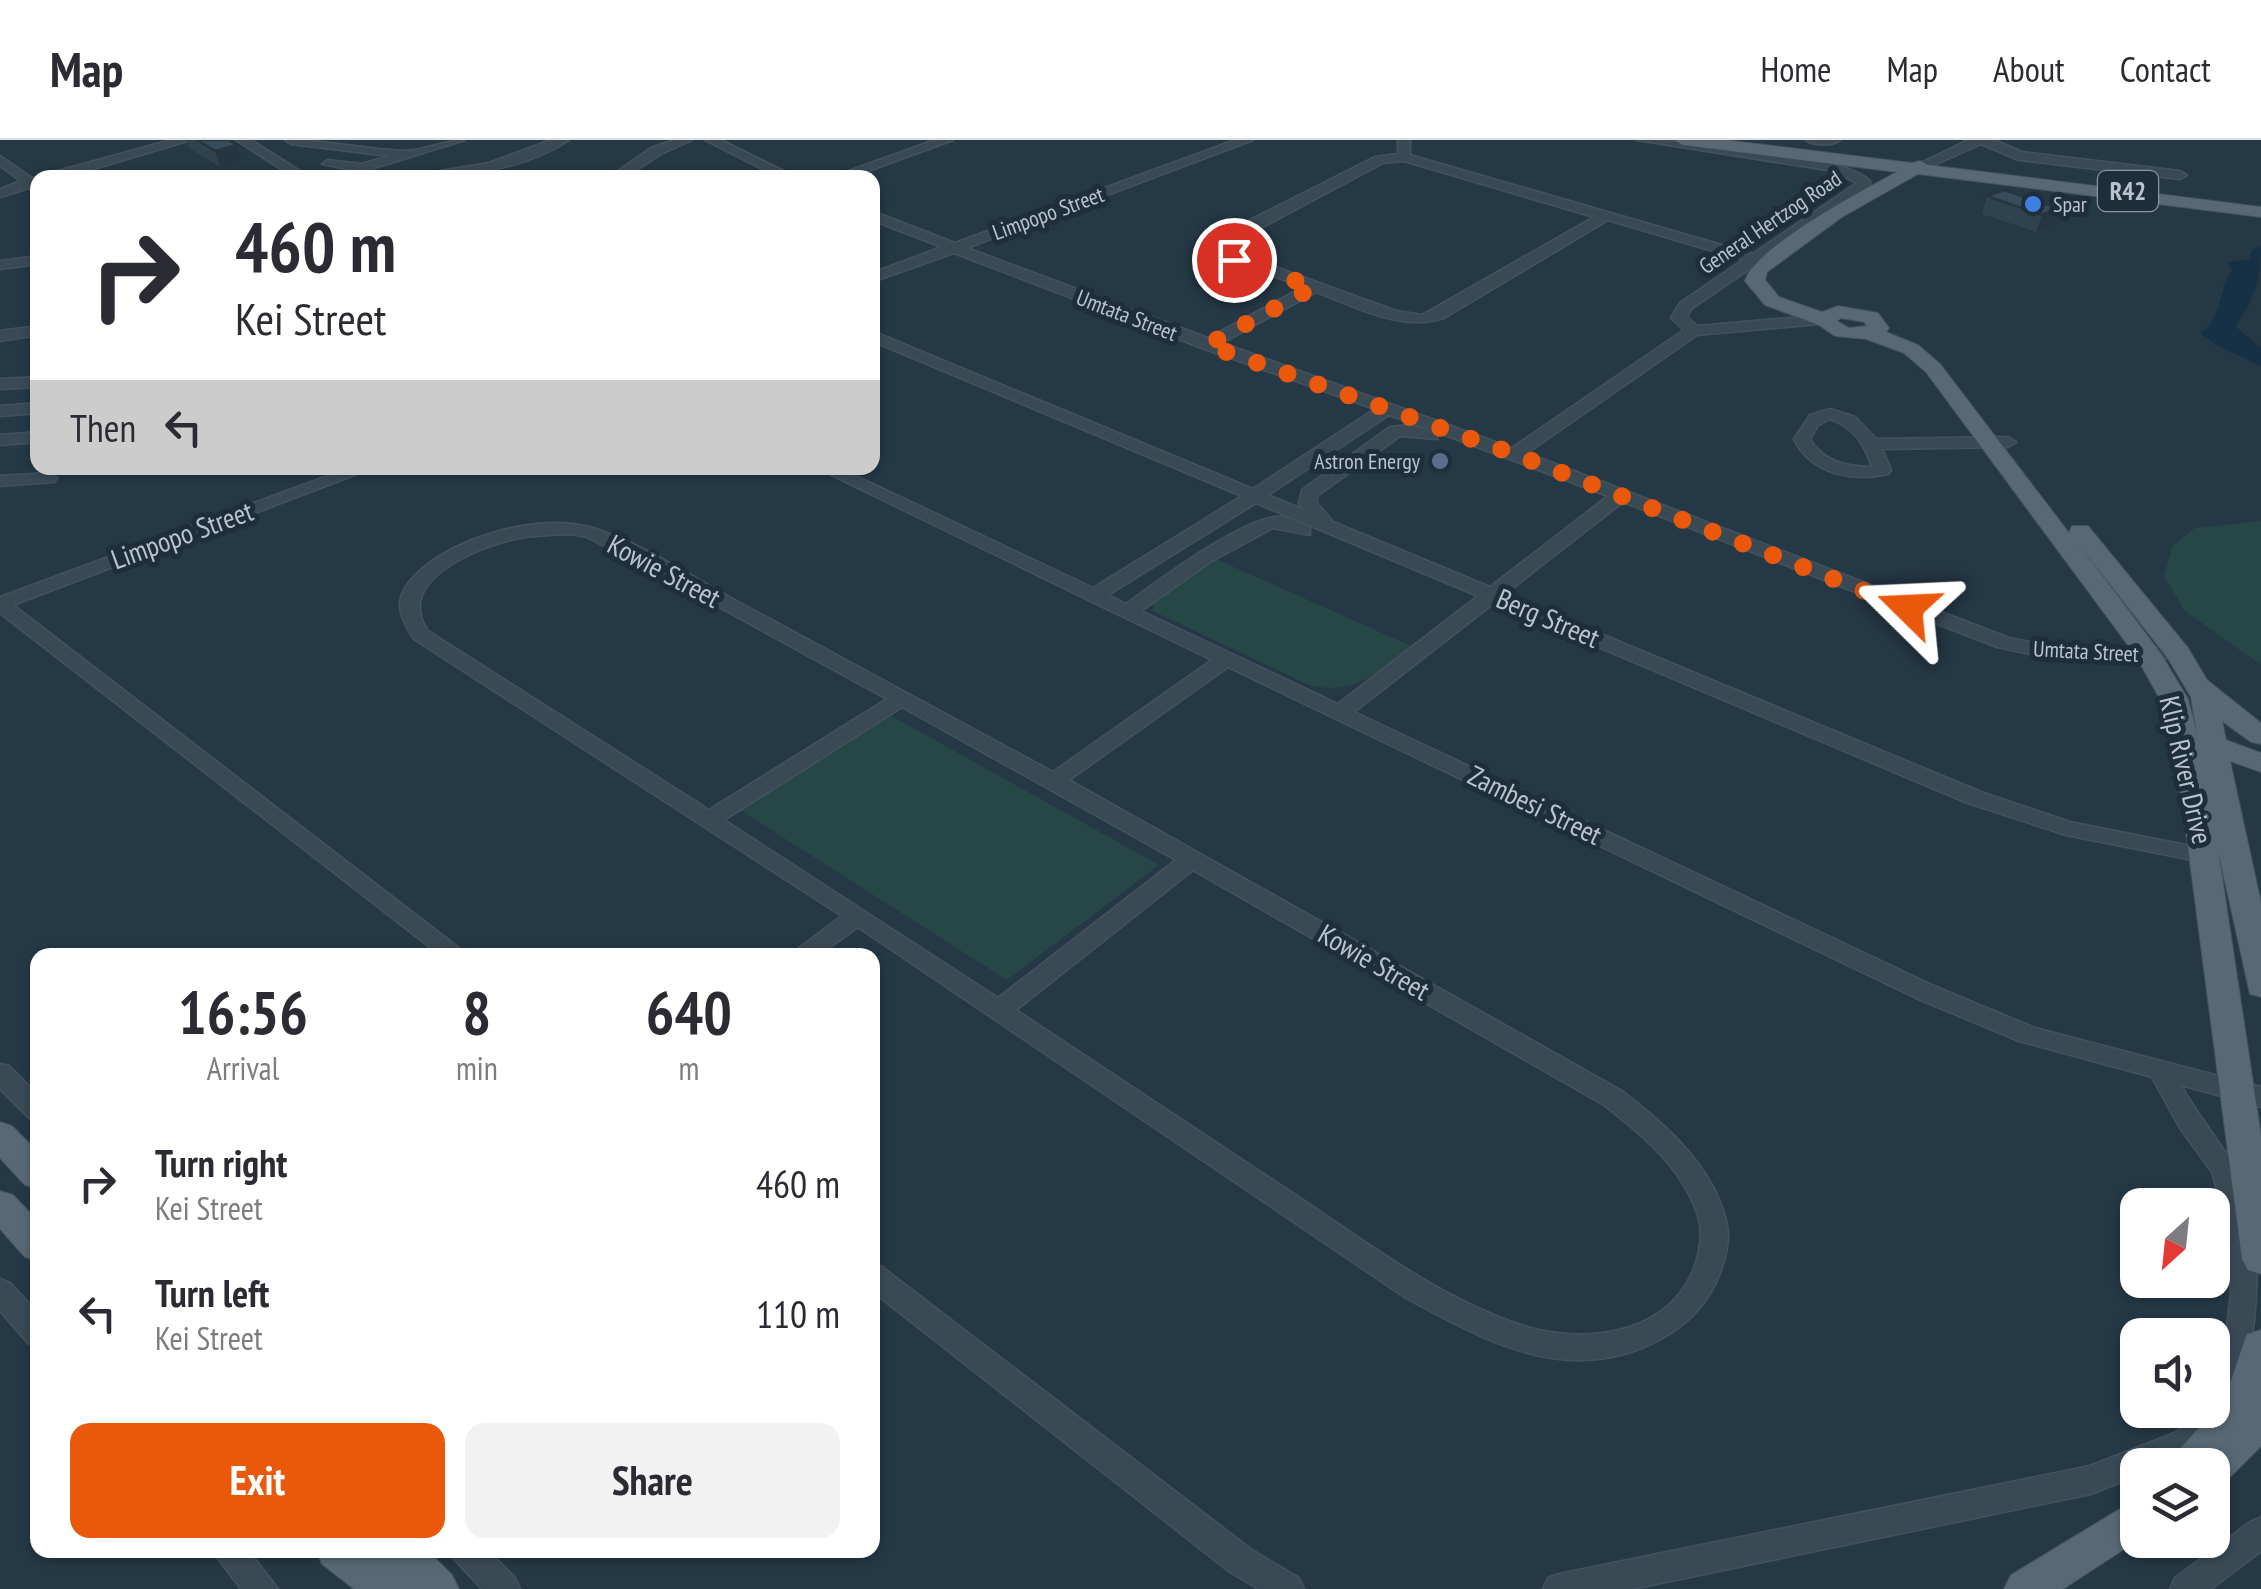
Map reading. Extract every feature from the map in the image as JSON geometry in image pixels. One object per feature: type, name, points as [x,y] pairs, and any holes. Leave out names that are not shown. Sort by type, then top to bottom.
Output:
[{"type":"main road","name":"General Hertzog Road","points":[[1683,140],[2233,206]]},
{"type":"main road","name":"General Hertzog Road","points":[[1738,140],[2261,210]]},
{"type":"main road","points":[[1824,158],[1877,171],[1891,188]]},
{"type":"main road","points":[[1772,325],[1777,316],[1756,280],[1761,267],[1836,213],[1931,167]]},
{"type":"main road","points":[[1829,321],[1777,290],[1773,282],[1775,271],[1891,188],[1989,177]]},
{"type":"main road","points":[[1769,298],[1829,321]]},
{"type":"main road","name":"Klip River Drive","points":[[1829,321],[1856,312],[1872,317],[1874,329],[1924,357],[2186,664],[2204,697],[2214,746],[2206,777]]},
{"type":"main road","name":"Klip River Drive","points":[[1998,442],[2148,654],[2170,690],[2179,720],[2206,777],[2221,858],[2250,1094],[2261,1258]]},
{"type":"main road","points":[[2186,664],[2222,707],[2261,736]]},
{"type":"main road","points":[[2179,720],[2195,737],[2261,763]]},
{"type":"main road","points":[[2214,746],[2261,751]]},
{"type":"main road","points":[[2206,777],[2232,765],[2261,763]]},
{"type":"main road","name":"Klip River Drive","points":[[2221,858],[2254,935],[2261,986]]},
{"type":"main road","points":[[2254,935],[2261,899]]},
{"type":"main road","points":[[0,1135],[30,1167]]},
{"type":"main road","points":[[0,1205],[30,1237]]},
{"type":"main road","points":[[2208,1448],[2236,1415],[2258,1368],[2261,1346]]},
{"type":"main road","points":[[2230,1452],[2261,1420]]},
{"type":"main road","points":[[2026,1589],[2120,1525]]},
{"type":"main road","points":[[347,1558],[387,1589]]},
{"type":"main road","points":[[405,1558],[437,1589]]},
{"type":"street","points":[[75,170],[185,140]]},
{"type":"street","points":[[242,140],[292,170]]},
{"type":"street","points":[[291,140],[333,142],[406,155]]},
{"type":"street","points":[[328,164],[361,168],[457,140]]},
{"type":"street","points":[[626,170],[656,151],[686,140]]},
{"type":"street","points":[[859,170],[947,140]]},
{"type":"street","name":"Limpopo Street","points":[[880,275],[1246,140]]},
{"type":"street","name":"General Hertzog Road","points":[[1643,140],[1835,167],[1862,179],[1862,189],[1681,310],[1679,318],[1693,331]]},
{"type":"street","name":"General Hertzog Road","points":[[1812,140],[1834,140]]},
{"type":"street","points":[[1931,167],[1981,140],[2019,156],[2180,175]]},
{"type":"street","points":[[716,141],[776,170]]},
{"type":"street","points":[[548,162],[570,143]]},
{"type":"street","points":[[496,170],[570,143]]},
{"type":"street","points":[[1607,215],[1428,320],[1406,319],[1222,256],[1213,245],[1404,148],[1755,259]]},
{"type":"street","points":[[0,160],[30,180]]},
{"type":"street","points":[[0,193],[30,184]]},
{"type":"street","name":"Umtata Street","points":[[880,218],[1207,345],[1514,454],[2004,643],[2054,653],[2148,654],[2186,664]]},
{"type":"street","points":[[0,265],[30,261]]},
{"type":"street","points":[[1207,345],[1314,287]]},
{"type":"street","points":[[1514,454],[1693,331],[1829,321]]},
{"type":"street","points":[[0,336],[30,331]]},
{"type":"street","name":"Berg Street","points":[[880,338],[1972,797],[2066,828],[2221,858]]},
{"type":"street","points":[[0,384],[30,382]]},
{"type":"street","points":[[0,410],[30,408]]},
{"type":"street","points":[[1095,595],[1178,546],[1388,408]]},
{"type":"street","points":[[1830,414],[1852,420],[1871,444],[1882,470],[1862,472],[1821,461],[1804,446],[1802,439],[1817,418],[1830,414]]},
{"type":"street","points":[[1335,530],[1308,504],[1307,496],[1396,431],[1434,435],[1448,430]]},
{"type":"street","points":[[0,440],[30,438]]},
{"type":"street","points":[[1871,444],[1998,442]]},
{"type":"street","points":[[1329,448],[1358,460]]},
{"type":"street","name":"Limpopo Street","points":[[0,604],[345,475]]},
{"type":"street","name":"Zambesi Street","points":[[841,475],[1924,992],[2028,1035],[2250,1094]]},
{"type":"street","points":[[0,481],[48,478]]},
{"type":"street","points":[[1341,712],[1620,496]]},
{"type":"street","points":[[1128,611],[1204,558],[1272,522],[1310,532],[1335,530]]},
{"type":"street","name":"Kowie Street","points":[[533,531],[586,532],[902,698],[1054,780],[1613,1098],[1658,1131],[1693,1177],[1713,1222],[1714,1246],[1696,1298],[1665,1324],[1627,1340],[1572,1348],[1512,1334],[1465,1316],[1416,1290],[858,916],[421,635],[411,623],[406,607],[415,587],[451,557],[486,542],[533,531]]},
{"type":"street","points":[[1178,546],[1204,558]]},
{"type":"street","points":[[0,604],[447,948]]},
{"type":"street","points":[[1054,780],[1228,659]]},
{"type":"street","points":[[708,820],[902,698]]},
{"type":"street","points":[[998,1011],[1192,859]]},
{"type":"street","points":[[812,948],[858,916]]},
{"type":"street","points":[[0,1072],[30,1103]]},
{"type":"street","points":[[2162,1072],[2185,1114],[2226,1172],[2238,1202],[2244,1253],[2241,1318],[2230,1370]]},
{"type":"street","points":[[880,1281],[1241,1561],[1288,1589]]},
{"type":"street","points":[[0,1290],[30,1325]]},
{"type":"street","points":[[1558,1589],[2091,1480],[2188,1441],[2198,1428]]},
{"type":"street","points":[[2186,1589],[2261,1532]]},
{"type":"street","points":[[235,1558],[262,1589]]},
{"type":"street","points":[[474,1558],[504,1589]]},
{"type":"green space","points":[[2261,521],[2261,665],[2185,611],[2164,576],[2173,545],[2195,528]]},
{"type":"green space","points":[[1216,559],[1411,646],[1364,680],[1326,688],[1309,685],[1153,611],[1153,600]]},
{"type":"green space","points":[[890,715],[1159,865],[1007,980],[740,810]]},
{"type":"water","points":[[2261,247],[2255,289],[2235,326],[2261,348],[2261,366],[2200,333],[2217,312],[2232,270],[2228,262],[2249,259],[2252,250]]},
{"type":"building","points":[[197,140],[229,140],[237,145],[215,151]]},
{"type":"building","points":[[2004,190],[2057,208],[2042,215],[1987,196]]},
{"type":"place","name":"Spar","points":[[2033,204]]},
{"type":"place","name":"Astron Energy","points":[[1440,461]]},
{"type":"route","points":[[1234,260],[1314,287],[1207,345],[1514,454],[1908,608]]}]
